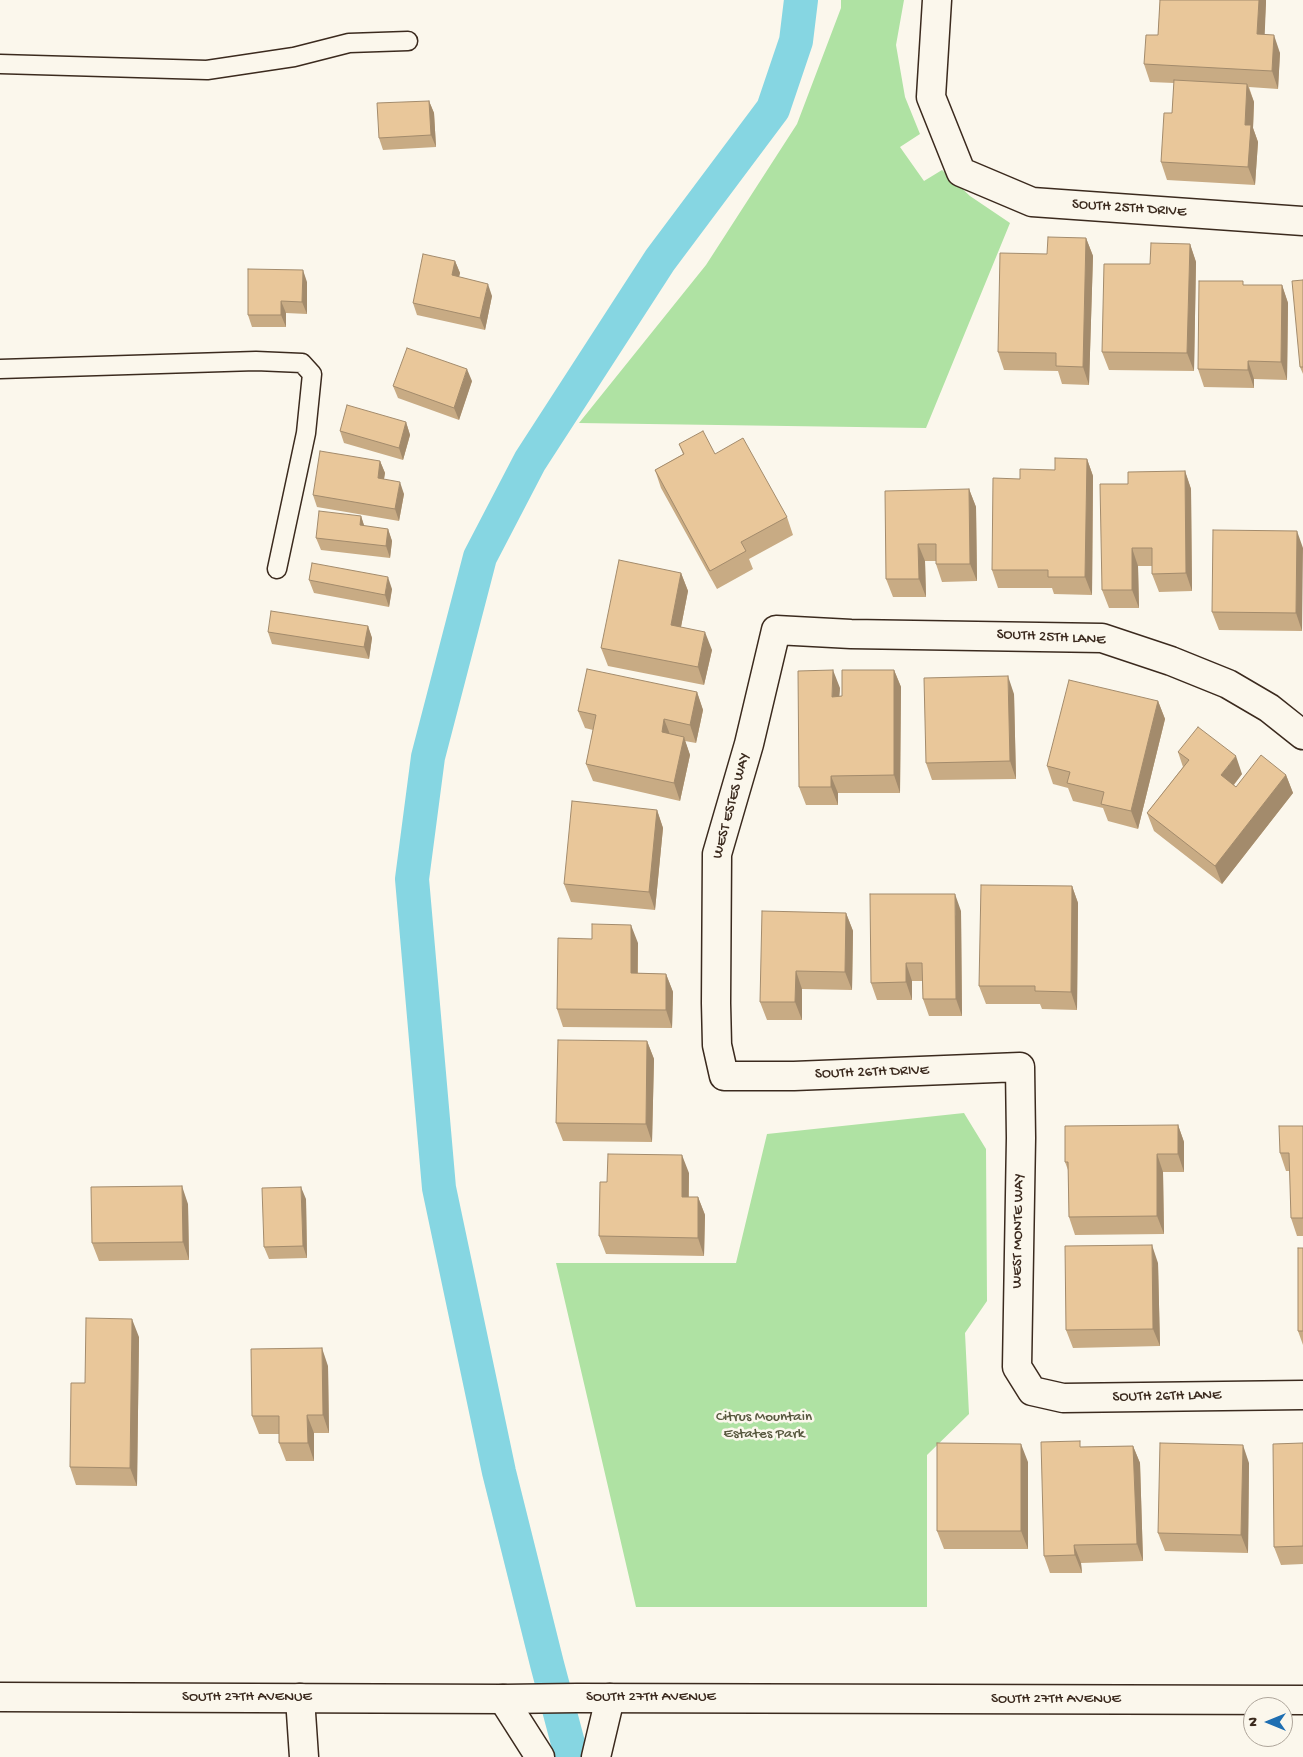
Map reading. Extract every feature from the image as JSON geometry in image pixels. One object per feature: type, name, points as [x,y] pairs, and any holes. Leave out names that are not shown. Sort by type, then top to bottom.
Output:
[{"type":"street","name":"SOUTH 25TH DRIVE","points":[[938,0],[931,98],[961,172],[1032,202],[1303,221]]},
{"type":"street","name":"SOUTH 25TH LANE","points":[[776,630],[851,634],[1102,638],[1171,661],[1228,684],[1269,708],[1303,736]]},
{"type":"street","name":"WEST ESTES WAY","points":[[724,1076],[717,1044],[717,854],[749,744],[776,630]]},
{"type":"street","name":"SOUTH 26TH DRIVE","points":[[724,1076],[794,1076],[1020,1067]]},
{"type":"street","name":"WEST MONTE WAY","points":[[1020,1067],[1021,1138],[1017,1367],[1032,1391]]},
{"type":"street","name":"SOUTH 26TH LANE","points":[[1032,1391],[1063,1398],[1303,1395]]},
{"type":"street","name":"SOUTH 27TH AVENUE","points":[[0,1697],[503,1700],[577,1698],[1303,1700]]},
{"type":"street","points":[[300,1698],[304,1757]]},
{"type":"street","points":[[596,1757],[610,1698]]},
{"type":"street","points":[[503,1700],[540,1757]]},
{"type":"lane","points":[[0,64],[207,70],[294,57],[349,43],[408,40]]},
{"type":"lane","points":[[0,369],[246,361],[302,363],[312,374],[306,433],[277,568]]},
{"type":"green space","points":[[841,0],[904,0],[896,45],[905,97],[920,134],[900,147],[924,181],[942,170],[970,196],[1010,223],[926,428],[579,423],[706,265],[797,124],[841,8]]},
{"type":"green space","name":"Citrus Mountain Estates Park","points":[[964,1113],[986,1149],[987,1301],[965,1333],[969,1414],[927,1455],[927,1607],[636,1607],[556,1263],[736,1263],[767,1134]]},
{"type":"building","points":[[1160,0],[1259,0],[1257,34],[1274,35],[1272,71],[1144,64],[1146,35],[1158,35]]},
{"type":"building","points":[[1174,80],[1247,84],[1245,125],[1251,125],[1248,167],[1161,162],[1164,113],[1172,113]]},
{"type":"building","points":[[429,101],[431,135],[379,138],[377,103]]},
{"type":"building","points":[[1048,237],[1086,238],[1083,367],[1056,366],[1056,353],[998,352],[1000,253],[1047,254]]},
{"type":"building","points":[[1151,243],[1190,244],[1187,353],[1102,352],[1104,264],[1150,264]]},
{"type":"building","points":[[423,254],[455,261],[452,275],[488,284],[480,318],[413,303]]},
{"type":"building","points":[[248,269],[303,270],[302,302],[281,301],[281,315],[248,315]]},
{"type":"building","points":[[1303,280],[1303,367],[1300,367],[1292,281]]},
{"type":"building","points":[[1199,281],[1243,281],[1243,285],[1282,285],[1281,362],[1248,361],[1248,370],[1198,369]]},
{"type":"building","points":[[407,348],[467,369],[454,408],[393,386]]},
{"type":"building","points":[[347,405],[406,422],[399,448],[340,431]]},
{"type":"building","points":[[703,431],[715,454],[743,438],[787,517],[741,542],[746,551],[710,571],[655,470],[684,454],[679,444]]},
{"type":"building","points":[[320,451],[380,461],[378,478],[400,482],[395,509],[313,495]]},
{"type":"building","points":[[1055,458],[1087,459],[1085,577],[1048,577],[1048,570],[992,570],[993,478],[1020,479],[1020,469],[1055,470]]},
{"type":"building","points":[[1185,471],[1186,573],[1152,574],[1152,548],[1132,548],[1132,590],[1102,590],[1100,484],[1128,484],[1128,472]]},
{"type":"building","points":[[969,489],[970,564],[936,564],[936,544],[918,544],[919,579],[886,579],[885,491]]},
{"type":"building","points":[[319,511],[361,516],[360,525],[388,529],[386,546],[316,538]]},
{"type":"building","points":[[1213,530],[1297,531],[1296,613],[1212,612]]},
{"type":"building","points":[[619,560],[681,573],[671,625],[705,632],[698,667],[601,648]]},
{"type":"building","points":[[312,563],[388,577],[385,595],[309,580]]},
{"type":"building","points":[[271,611],[368,626],[364,647],[268,632]]},
{"type":"building","points":[[587,669],[697,692],[690,725],[664,719],[662,732],[684,737],[674,783],[586,764],[596,715],[578,711]]},
{"type":"building","points":[[833,670],[832,697],[842,696],[842,670],[894,670],[894,775],[831,776],[831,787],[799,787],[798,671]]},
{"type":"building","points":[[1008,676],[1010,761],[926,763],[924,678]]},
{"type":"building","points":[[1069,680],[1158,701],[1131,811],[1101,804],[1104,792],[1067,783],[1070,772],[1047,766]]},
{"type":"building","points":[[1198,727],[1236,756],[1221,775],[1236,787],[1261,755],[1286,775],[1215,866],[1147,813],[1189,760],[1178,752]]},
{"type":"building","points":[[572,801],[657,810],[649,892],[564,884]]},
{"type":"building","points":[[981,885],[1072,886],[1071,992],[1035,991],[1035,986],[979,986]]},
{"type":"building","points":[[870,894],[955,894],[956,999],[923,999],[922,963],[906,963],[906,982],[871,983]]},
{"type":"building","points":[[762,911],[846,913],[845,972],[796,971],[795,1002],[760,1002]]},
{"type":"building","points":[[592,924],[631,925],[631,973],[666,974],[666,1010],[557,1009],[558,938],[592,939]]},
{"type":"building","points":[[558,1040],[647,1041],[646,1124],[556,1123]]},
{"type":"building","points":[[1178,1125],[1178,1154],[1157,1154],[1157,1216],[1069,1217],[1068,1162],[1065,1162],[1065,1126]]},
{"type":"building","points":[[1279,1126],[1303,1126],[1303,1218],[1291,1218],[1289,1153],[1280,1153]]},
{"type":"building","points":[[608,1154],[682,1155],[682,1197],[698,1197],[698,1238],[599,1236],[600,1182],[607,1182]]},
{"type":"building","points":[[182,1186],[183,1242],[92,1243],[91,1187]]},
{"type":"building","points":[[301,1187],[303,1246],[264,1247],[262,1188]]},
{"type":"building","points":[[1152,1245],[1153,1329],[1066,1330],[1065,1246]]},
{"type":"building","points":[[1298,1248],[1303,1248],[1303,1331],[1298,1331]]},
{"type":"building","points":[[86,1318],[132,1319],[130,1468],[70,1467],[71,1383],[85,1383]]},
{"type":"building","points":[[322,1348],[323,1415],[307,1415],[308,1443],[279,1443],[279,1416],[252,1416],[251,1349]]},
{"type":"building","points":[[1080,1441],[1080,1447],[1133,1446],[1137,1544],[1074,1545],[1075,1555],[1044,1556],[1041,1442]]},
{"type":"building","points":[[937,1443],[1021,1444],[1021,1531],[937,1531]]},
{"type":"building","points":[[1160,1443],[1243,1445],[1241,1535],[1158,1533]]},
{"type":"building","points":[[1303,1443],[1303,1546],[1274,1547],[1273,1444]]},
{"type":"waterway","points":[[569,1747],[499,1472],[439,1188],[412,879],[428,757],[480,557],[530,461],[660,260],[773,109],[796,41],[801,0]]}]
